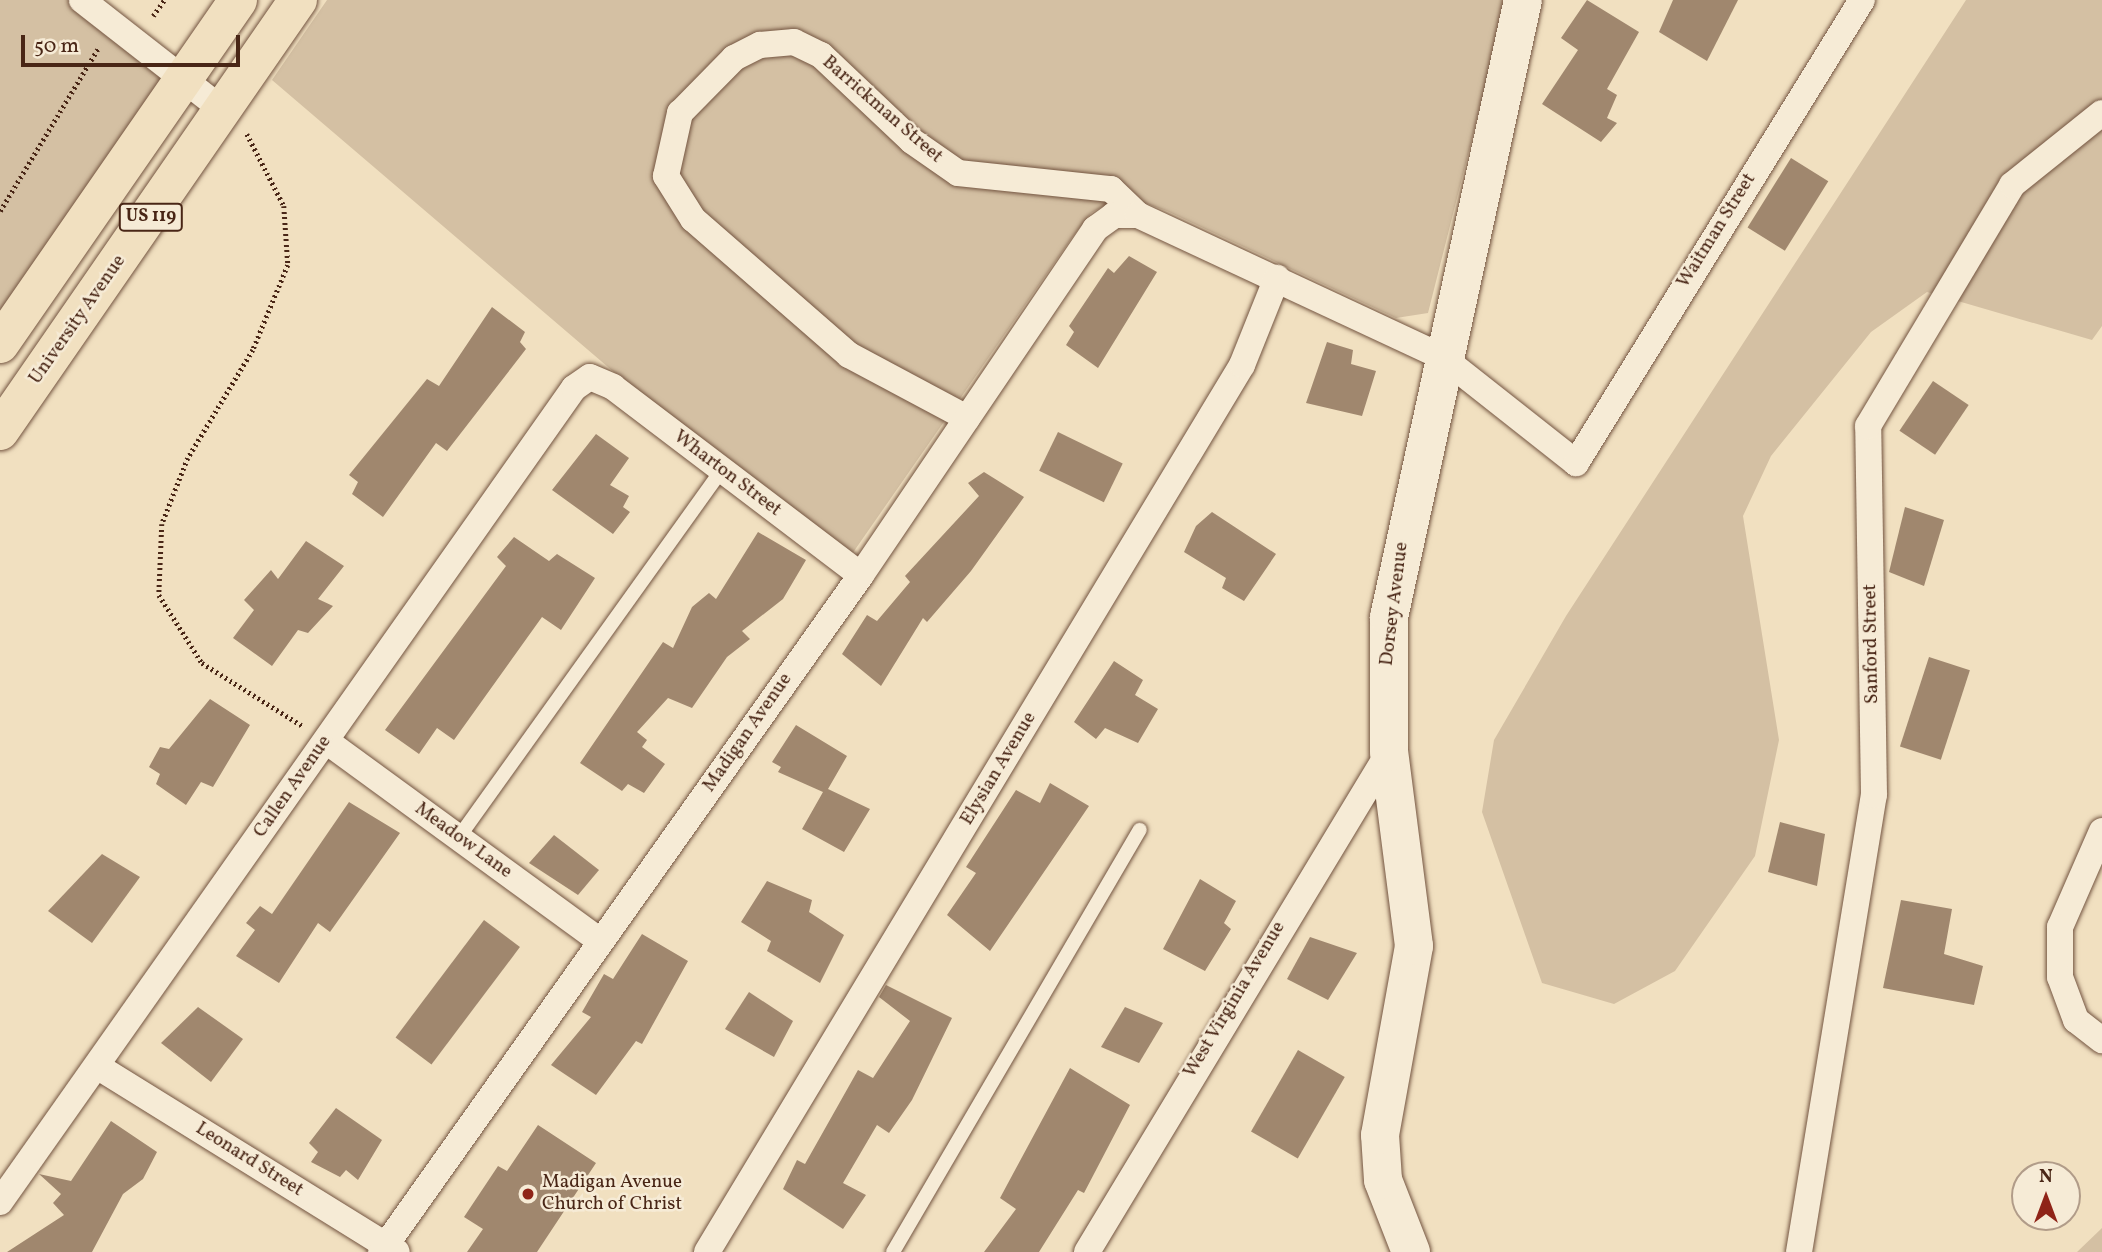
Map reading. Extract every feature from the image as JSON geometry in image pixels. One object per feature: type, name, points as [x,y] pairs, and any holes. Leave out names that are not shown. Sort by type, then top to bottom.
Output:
[{"type":"main road","name":"US 119","points":[[0,344],[238,0]]},
{"type":"main road","name":"University Avenue","points":[[0,431],[298,0]]},
{"type":"street","points":[[82,0],[223,110]]},
{"type":"street","name":"Dorsey Avenue","points":[[1411,1252],[1383,1180],[1380,1135],[1414,946],[1389,752],[1389,617],[1442,357],[1523,0]]},
{"type":"street","name":"Waitman Street","points":[[1576,463],[1862,0]]},
{"type":"street","name":"Barrickman Street","points":[[967,418],[849,355],[693,219],[666,176],[680,113],[734,58],[760,45],[794,42],[821,55],[912,141],[958,173],[1111,190],[1126,215],[1278,278],[1442,357],[1576,463]]},
{"type":"street","name":"Sanford Street","points":[[1799,1252],[1874,795],[1868,426],[2012,185],[2102,113]]},
{"type":"street","name":"Madigan Avenue","points":[[388,1250],[600,941],[861,575],[1095,229],[1126,215]]},
{"type":"street","name":"Elysian Avenue","points":[[706,1252],[1242,365],[1278,278]]},
{"type":"street","name":"Callen Avenue","points":[[0,1202],[100,1068],[561,401],[590,377]]},
{"type":"street","name":"Wharton Street","points":[[590,377],[722,470],[861,575]]},
{"type":"street","name":"Meadow Lane","points":[[326,741],[600,941]]},
{"type":"street","name":"West Virginia Avenue","points":[[1087,1252],[1389,752]]},
{"type":"street","points":[[2102,831],[2060,927],[2060,977],[2076,1020],[2102,1040]]},
{"type":"street","name":"Leonard Street","points":[[100,1068],[388,1250]]},
{"type":"lane","points":[[459,837],[722,470]]},
{"type":"lane","points":[[893,1252],[1140,830]]},
{"type":"path","points":[[153,16],[164,0]]},
{"type":"path","points":[[0,211],[43,130],[115,27]]},
{"type":"path","points":[[223,110],[250,138],[284,206],[288,265],[253,350],[188,458],[162,524],[159,595],[202,663],[326,741]]},
{"type":"shaded area","points":[[0,0],[90,0],[183,77],[0,348]]},
{"type":"shaded area","points":[[327,0],[1507,0],[1428,313],[1396,318],[1167,211],[1139,201],[1111,202],[1091,213],[1071,239],[852,554],[615,373],[272,80]]},
{"type":"shaded area","points":[[1966,0],[2102,0],[2102,326],[2092,340],[1927,292],[1871,332],[1771,456],[1743,516],[1779,740],[1755,856],[1675,971],[1614,1004],[1542,983],[1482,812],[1494,740],[1566,616]]},
{"type":"shaded area","points":[[2102,1228],[2102,1252],[2077,1252]]},
{"type":"building","points":[[1587,0],[1639,32],[1607,89],[1617,95],[1607,118],[1617,123],[1601,142],[1542,104],[1578,50],[1561,38]]},
{"type":"building","points":[[1673,0],[1738,0],[1707,61],[1659,32]]},
{"type":"building","points":[[1791,158],[1828,181],[1785,251],[1748,228]]},
{"type":"building","points":[[1129,256],[1157,272],[1098,368],[1066,345],[1074,332],[1069,326],[1108,268],[1114,273]]},
{"type":"building","points":[[492,307],[525,332],[520,342],[526,349],[447,451],[436,443],[383,517],[352,494],[358,482],[349,475],[427,379],[439,386]]},
{"type":"building","points":[[1327,342],[1353,350],[1351,364],[1376,371],[1362,416],[1306,403]]},
{"type":"building","points":[[1933,381],[1969,405],[1935,455],[1899,431]]},
{"type":"building","points":[[1058,432],[1123,464],[1104,502],[1039,471]]},
{"type":"building","points":[[596,434],[629,458],[610,485],[629,496],[623,507],[630,512],[613,534],[552,490]]},
{"type":"building","points":[[984,472],[1024,497],[971,571],[927,622],[923,618],[881,686],[842,654],[867,615],[877,621],[910,582],[905,576],[979,496],[968,483]]},
{"type":"building","points":[[1905,507],[1944,520],[1924,586],[1889,572]]},
{"type":"building","points":[[1212,512],[1276,554],[1244,601],[1222,588],[1226,578],[1184,552],[1196,526]]},
{"type":"building","points":[[758,532],[806,560],[783,599],[742,631],[750,639],[727,657],[692,708],[668,698],[637,732],[647,740],[642,747],[665,764],[644,793],[628,784],[622,791],[580,763],[663,642],[673,648],[692,607],[709,593],[716,599]]},
{"type":"building","points":[[514,537],[549,561],[557,554],[595,578],[561,630],[542,617],[454,740],[437,728],[419,754],[385,730],[506,566],[497,557]]},
{"type":"building","points":[[306,541],[344,566],[318,599],[333,606],[308,633],[298,630],[272,666],[233,638],[254,610],[244,600],[271,570],[278,579]]},
{"type":"building","points":[[1929,657],[1970,670],[1941,760],[1900,746]]},
{"type":"building","points":[[1114,661],[1143,680],[1135,695],[1158,709],[1138,743],[1105,728],[1096,739],[1074,722]]},
{"type":"building","points":[[210,699],[250,725],[213,787],[201,782],[186,805],[156,784],[160,774],[149,767],[160,747],[169,749]]},
{"type":"building","points":[[796,725],[847,756],[828,789],[870,809],[844,852],[802,829],[823,792],[778,772],[781,767],[772,762]]},
{"type":"building","points":[[1050,783],[1089,806],[990,951],[947,915],[976,873],[966,867],[1016,790],[1040,803]]},
{"type":"building","points":[[349,802],[400,833],[330,932],[318,923],[279,983],[236,956],[255,930],[246,923],[260,906],[272,914]]},
{"type":"building","points":[[1780,822],[1825,834],[1817,886],[1768,872]]},
{"type":"building","points":[[554,835],[599,870],[578,895],[529,863]]},
{"type":"building","points":[[102,854],[140,877],[92,943],[48,911]]},
{"type":"building","points":[[1200,879],[1236,901],[1224,923],[1231,929],[1205,971],[1163,949]]},
{"type":"building","points":[[767,881],[812,900],[809,912],[844,935],[820,983],[767,951],[771,941],[741,922]]},
{"type":"building","points":[[1901,900],[1952,909],[1944,954],[1983,966],[1974,1005],[1883,988]]},
{"type":"building","points":[[484,920],[520,947],[431,1064],[396,1037]]},
{"type":"building","points":[[642,934],[688,961],[642,1044],[636,1041],[596,1095],[551,1065],[591,1017],[582,1012],[604,974],[613,979]]},
{"type":"building","points":[[1310,937],[1357,953],[1328,1000],[1287,979]]},
{"type":"building","points":[[886,985],[952,1018],[912,1100],[889,1133],[877,1125],[843,1183],[866,1195],[843,1229],[783,1189],[797,1160],[805,1164],[858,1070],[873,1078],[910,1021],[879,997]]},
{"type":"building","points":[[749,992],[793,1021],[774,1057],[725,1029]]},
{"type":"building","points":[[198,1007],[243,1039],[211,1082],[161,1043]]},
{"type":"building","points":[[1125,1007],[1163,1023],[1139,1063],[1101,1047]]},
{"type":"building","points":[[1298,1050],[1345,1077],[1298,1158],[1251,1131]]},
{"type":"building","points":[[1070,1068],[1130,1105],[1084,1193],[1078,1190],[1039,1252],[984,1252],[1016,1209],[1000,1198]]},
{"type":"building","points":[[336,1108],[382,1140],[358,1180],[346,1170],[340,1177],[311,1162],[318,1152],[309,1143]]},
{"type":"building","points":[[111,1121],[157,1152],[143,1179],[123,1194],[92,1252],[7,1252],[64,1215],[53,1203],[61,1194],[39,1174],[71,1181]]},
{"type":"building","name":"Madigan Avenue Church of Christ","points":[[538,1125],[596,1163],[537,1252],[467,1252],[483,1229],[464,1217],[498,1166],[507,1171]]},
{"type":"place","name":"Madigan Avenue Church of Christ","points":[[528,1194]]}]
